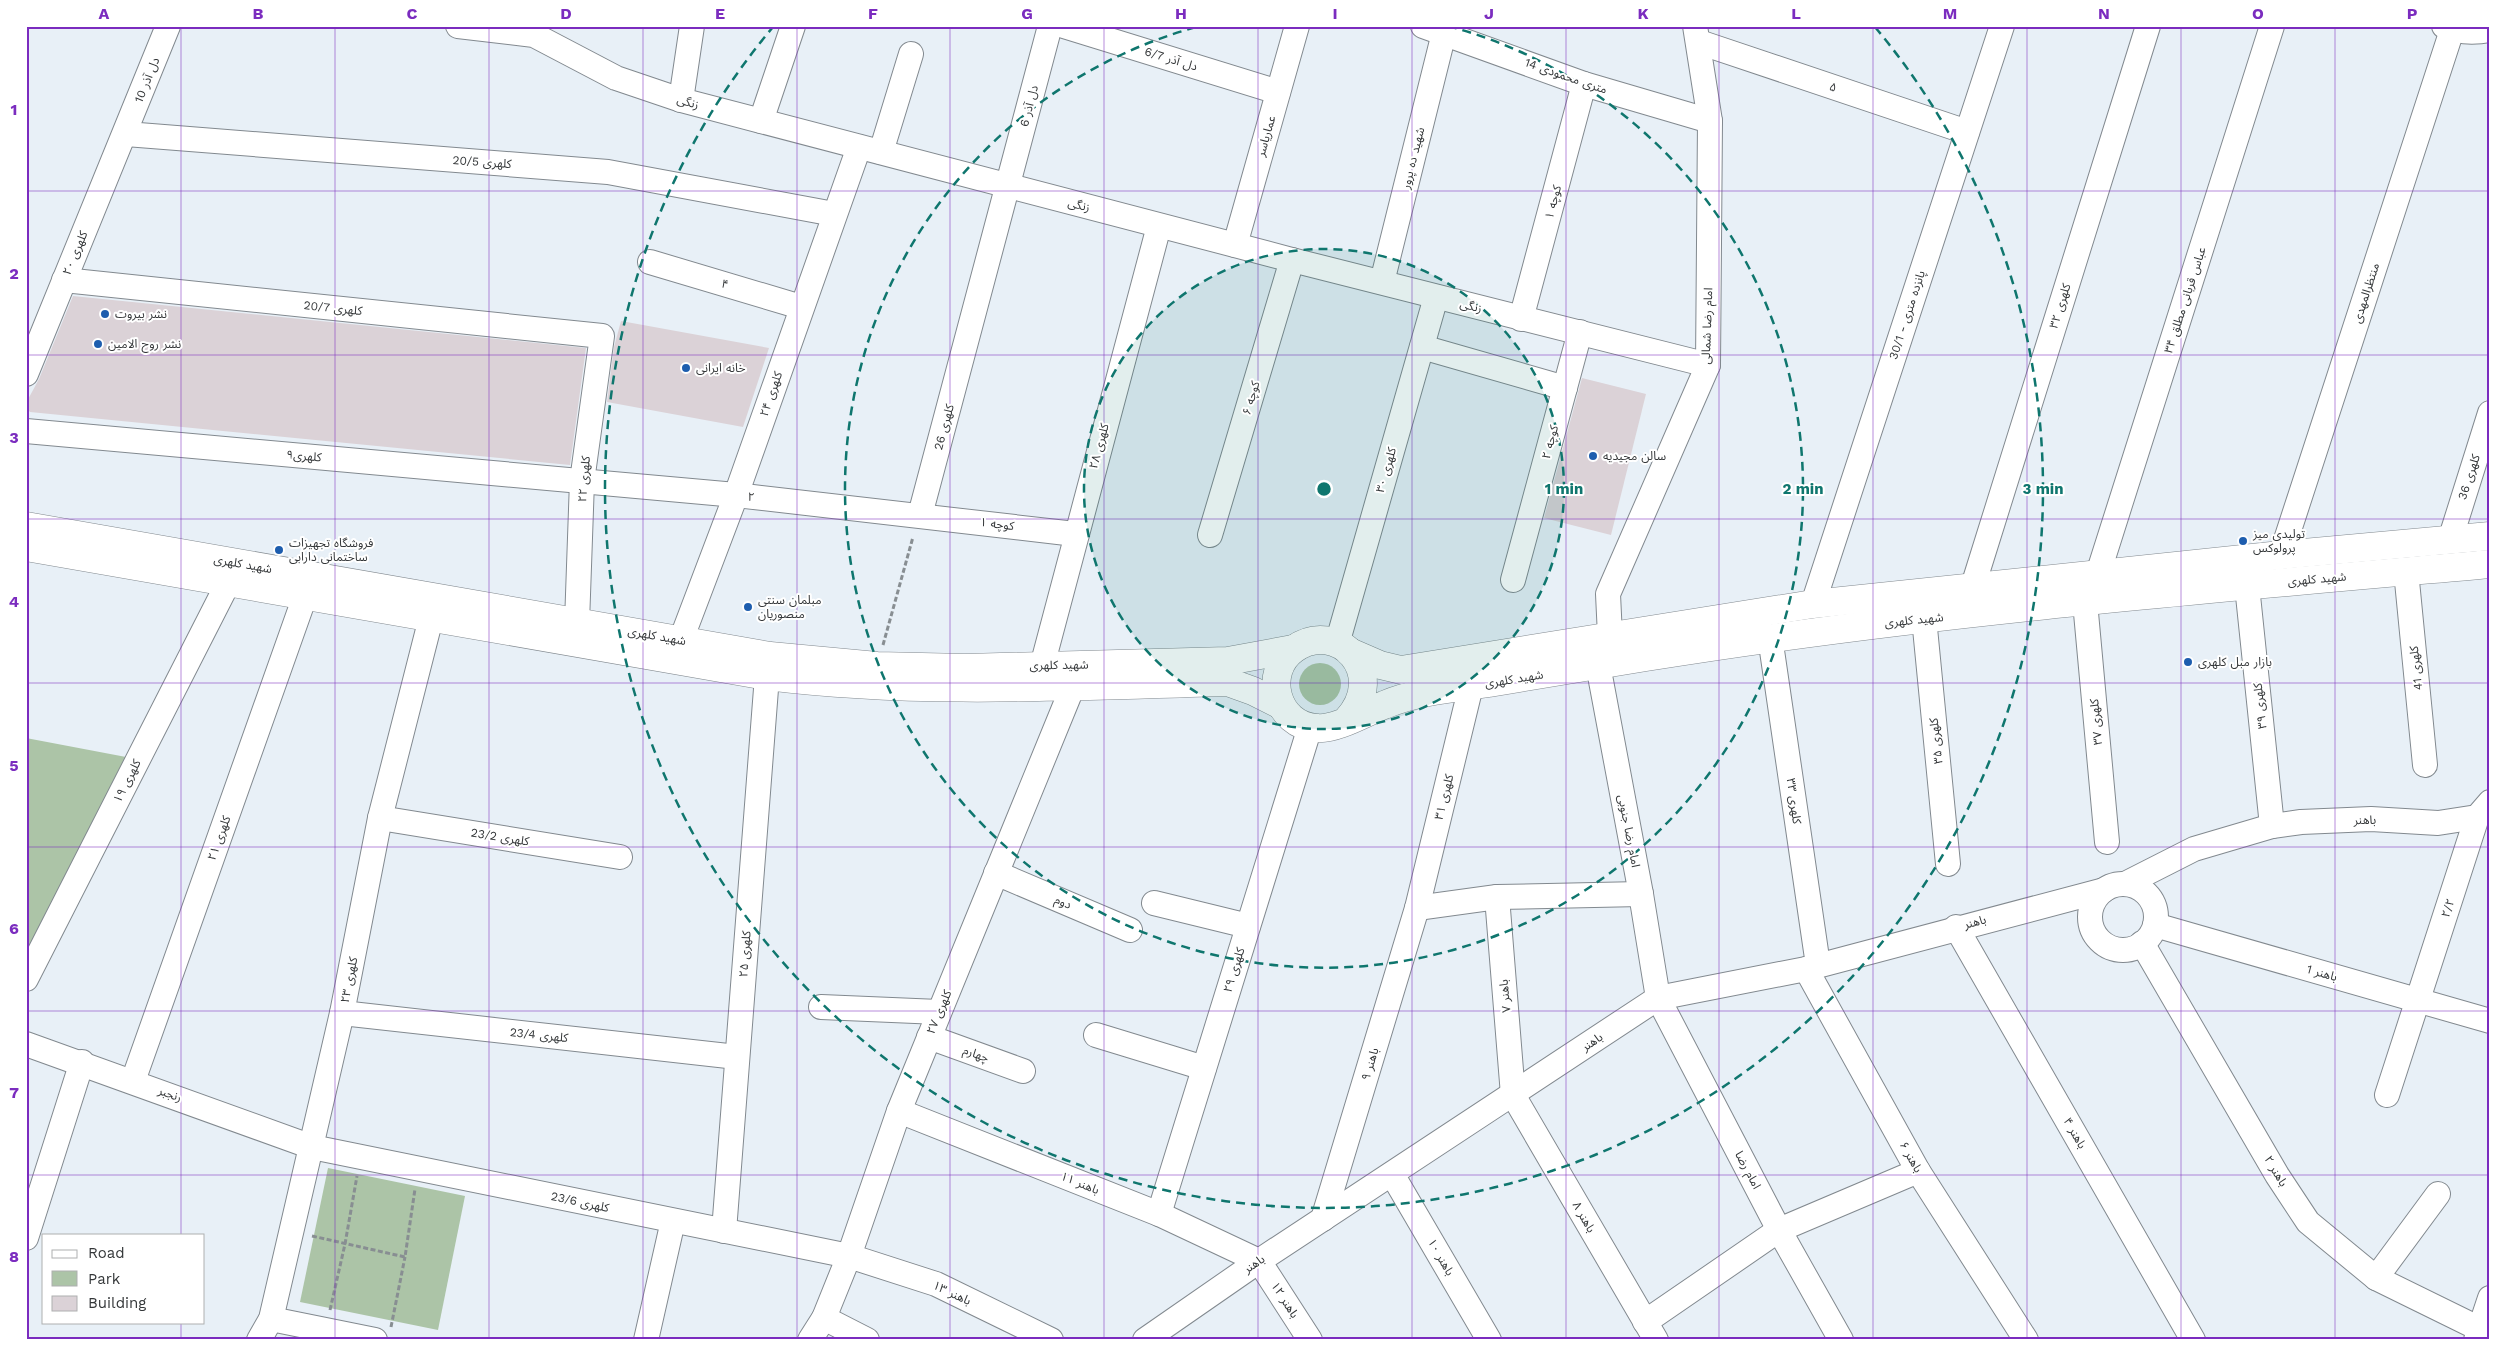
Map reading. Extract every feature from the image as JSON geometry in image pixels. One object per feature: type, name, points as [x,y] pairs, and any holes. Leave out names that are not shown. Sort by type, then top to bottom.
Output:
[{"type":"main road","name":"شهید کلهری","points":[[26,526],[770,656],[877,666],[1042,666],[1228,662],[1293,649]]},
{"type":"main road","points":[[1343,648],[1359,664],[1364,679],[1363,694],[1357,708],[1347,720],[1333,727],[1303,726],[1290,717],[1280,705],[1276,690],[1277,675],[1283,661],[1293,649],[1307,642],[1322,640],[1343,648],[1380,665],[1401,670],[1813,604],[2281,555],[2490,536]]},
{"type":"main road","name":"شهید کلهری","points":[[26,547],[767,676],[876,687],[966,688],[1228,682],[1253,691],[1280,705]]},
{"type":"main road","name":"شهید کلهری","points":[[1347,720],[1405,696],[1770,638],[1924,618],[2490,564]]},
{"type":"street","name":"دل آذر 10","points":[[126,134],[168,26]]},
{"type":"street","name":"زنگی","points":[[458,26],[534,36],[616,78],[681,100],[1159,226],[1708,365]]},
{"type":"street","points":[[681,100],[692,26]]},
{"type":"street","points":[[761,121],[793,26]]},
{"type":"street","name":"دل آذر 6","points":[[1009,187],[1050,26]]},
{"type":"street","name":"دل آذر 6/7","points":[[1064,26],[1278,92]]},
{"type":"street","name":"عماریاسر","points":[[1235,245],[1297,26]]},
{"type":"street","name":"30/1 - پانزده متری","points":[[1813,604],[2002,26]]},
{"type":"street","name":"کلهری ۳۲","points":[[1973,586],[2148,26]]},
{"type":"street","name":"عباس قربانی مطلق ۳۴","points":[[2098,574],[2272,26]]},
{"type":"street","points":[[2448,28],[2472,33],[2490,30]]},
{"type":"street","name":"منتظرالمهدی","points":[[2281,555],[2448,28]]},
{"type":"street","name":"14 متری محمودی","points":[[1434,30],[1584,84],[1710,121]]},
{"type":"street","name":"شهید ده پرور","points":[[1382,282],[1434,30]]},
{"type":"street","name":"۵","points":[[1697,34],[1967,132]]},
{"type":"street","name":"امام رضا شمالی","points":[[1610,636],[1608,594],[1708,365],[1710,121],[1697,34]]},
{"type":"street","name":"کلهری ۲۴","points":[[681,640],[736,495],[834,214],[870,150],[910,54]]},
{"type":"street","name":"۱ کوچه","points":[[1521,319],[1584,84]]},
{"type":"street","name":"کلهری 20/5","points":[[126,134],[608,172],[834,214]]},
{"type":"street","name":"کلهری ۲۰","points":[[26,374],[126,134]]},
{"type":"street","name":"کلهری 26","points":[[920,515],[1009,187]]},
{"type":"street","name":"کلهری ۲۸","points":[[1042,666],[1075,534],[1159,226]]},
{"type":"street","name":"۶ کوچه","points":[[1210,535],[1292,260]]},
{"type":"street","name":"۴","points":[[650,262],[801,306]]},
{"type":"street","name":"کلهری 20/7","points":[[64,280],[602,336]]},
{"type":"street","name":"کلهری ۳۰","points":[[1343,648],[1436,297]]},
{"type":"street","name":"۲ کوچه","points":[[1513,580],[1580,332]]},
{"type":"street","name":"کلهری ۲۲","points":[[577,623],[582,480],[602,336]]},
{"type":"street","points":[[1422,347],[1565,388]]},
{"type":"street","name":"کلهری 36","points":[[2450,540],[2490,414]]},
{"type":"street","name":"کلهری۹","points":[[26,431],[582,480]]},
{"type":"street","name":"۲","points":[[582,480],[920,515]]},
{"type":"street","name":"۱ کوچه","points":[[920,515],[1075,534]]},
{"type":"street","name":"کلهری 41","points":[[2406,571],[2426,765]]},
{"type":"street","name":"کلهری ۱۹","points":[[26,979],[228,583]]},
{"type":"street","name":"کلهری ۳۹","points":[[2247,586],[2272,826]]},
{"type":"street","name":"کلهری ۲۱","points":[[133,1081],[305,596]]},
{"type":"street","name":"کلهری ۳۷","points":[[2085,602],[2106,842]]},
{"type":"street","name":"کلهری ۲۳","points":[[259,1340],[271,1319],[292,1232],[342,1013],[380,818],[431,618]]},
{"type":"street","name":"کلهری ۳۵","points":[[1924,618],[1948,864]]},
{"type":"street","name":"کلهری ۳۳","points":[[1770,638],[1812,967]]},
{"type":"street","name":"امام رضا جنوبی","points":[[1598,665],[1641,894],[1658,998]]},
{"type":"street","name":"کلهری ۲۵","points":[[724,1231],[767,676]]},
{"type":"street","name":"کلهری ۲۷","points":[[810,1340],[824,1318],[849,1256],[899,1111],[1073,686]]},
{"type":"street","name":"کلهری ۳۱","points":[[1417,908],[1471,686]]},
{"type":"street","name":"کلهری ۲۹","points":[[1159,1214],[1310,727]]},
{"type":"street","name":"باهنر","points":[[1145,1340],[1260,1260],[1658,998],[1812,967],[1956,927],[2115,887],[2194,849],[2272,826],[2301,822],[2371,819],[2438,823],[2483,809]]},
{"type":"street","name":"۲/۲","points":[[2387,1095],[2483,809]]},
{"type":"street","name":"کلهری 23/2","points":[[380,818],[620,857]]},
{"type":"street","name":"دوم","points":[[996,874],[1130,930]]},
{"type":"street","points":[[2136,886],[2146,893],[2153,902],[2156,913],[2149,934],[2132,948],[2120,950],[2110,947],[2100,940],[2093,931],[2090,920],[2091,909],[2096,898],[2115,887],[2136,886]]},
{"type":"street","points":[[1417,908],[1497,897],[1641,894]]},
{"type":"street","name":"باهنر ۷","points":[[1497,897],[1513,1094]]},
{"type":"street","points":[[1154,903],[1248,926]]},
{"type":"street","name":"باهنر ۹","points":[[1323,1219],[1417,908]]},
{"type":"street","name":"باهنر ۴","points":[[1956,927],[2193,1340]]},
{"type":"street","name":"باهنر 1","points":[[2149,934],[2418,1000],[2490,1021]]},
{"type":"street","name":"باهنر ۲","points":[[2149,934],[2277,1174],[2308,1222],[2376,1278],[2481,1335]]},
{"type":"street","name":"باهنر ۶","points":[[1812,967],[1918,1171],[2026,1340]]},
{"type":"street","name":"امام رضا","points":[[1658,998],[1779,1230],[1841,1340]]},
{"type":"street","points":[[821,1007],[939,1012]]},
{"type":"street","name":"کلهری 23/4","points":[[342,1013],[737,1057]]},
{"type":"street","points":[[1096,1035],[1204,1068]]},
{"type":"street","name":"چهارم","points":[[929,1037],[1023,1071]]},
{"type":"street","name":"رنجبر","points":[[26,1044],[82,1062],[312,1147]]},
{"type":"street","points":[[26,1238],[82,1062]]},
{"type":"street","name":"باهنر ۸","points":[[1513,1094],[1650,1331]]},
{"type":"street","name":"باهنر ۱۱","points":[[899,1111],[1159,1214],[1260,1260]]},
{"type":"street","name":"کلهری 23/6","points":[[312,1147],[849,1256]]},
{"type":"street","points":[[1650,1331],[1779,1230],[1918,1171]]},
{"type":"street","name":"باهنر ۱۰","points":[[1392,1174],[1489,1340]]},
{"type":"street","points":[[2376,1278],[2438,1194]]},
{"type":"street","points":[[646,1340],[673,1221]]},
{"type":"street","name":"باهنر ۱۳","points":[[849,1256],[936,1284],[1051,1340]]},
{"type":"street","name":"باهنر ۱۲","points":[[1260,1260],[1310,1340]]},
{"type":"street","points":[[2481,1335],[2490,1298]]},
{"type":"street","points":[[824,1318],[867,1340]]},
{"type":"street","points":[[271,1319],[371,1337]]},
{"type":"path","points":[[877,666],[920,515]]},
{"type":"path","points":[[325,1330],[345,1244],[360,1157]]},
{"type":"path","points":[[371,1337],[405,1257],[418,1169]]},
{"type":"path","points":[[292,1232],[405,1257]]},
{"type":"green space","points":[[1324,663],[1332,666],[1338,672],[1341,684],[1338,696],[1332,702],[1316,705],[1308,702],[1302,696],[1299,680],[1302,672],[1308,666]]},
{"type":"green space","points":[[26,738],[126,757],[26,954]]},
{"type":"green space","points":[[328,1168],[465,1196],[438,1330],[300,1302]]},
{"type":"building","points":[[73,296],[586,348],[570,465],[30,412],[26,408],[26,403],[39,379]]},
{"type":"building","name":"خانه ایرانی","points":[[621,321],[769,348],[743,427],[607,402],[614,347]]},
{"type":"building","name":"سالن مجیدیه","points":[[1582,378],[1646,394],[1611,535],[1544,518]]},
{"type":"place","name":"نشر بیروت","points":[[105,314]]},
{"type":"place","name":"نشر روح الامین","points":[[98,344]]},
{"type":"place","name":"خانه ایرانی","points":[[686,368]]},
{"type":"place","name":"سالن مجیدیه","points":[[1593,456]]},
{"type":"place","name":"تولیدی میز پرولوکس","points":[[2243,541]]},
{"type":"place","name":"فروشگاه تجهیزات ساختمانی دارابی","points":[[279,550]]},
{"type":"place","name":"مبلمان سنتی منصوریان","points":[[748,607]]},
{"type":"place","name":"بازار مبل کلهری","points":[[2188,662]]}]
